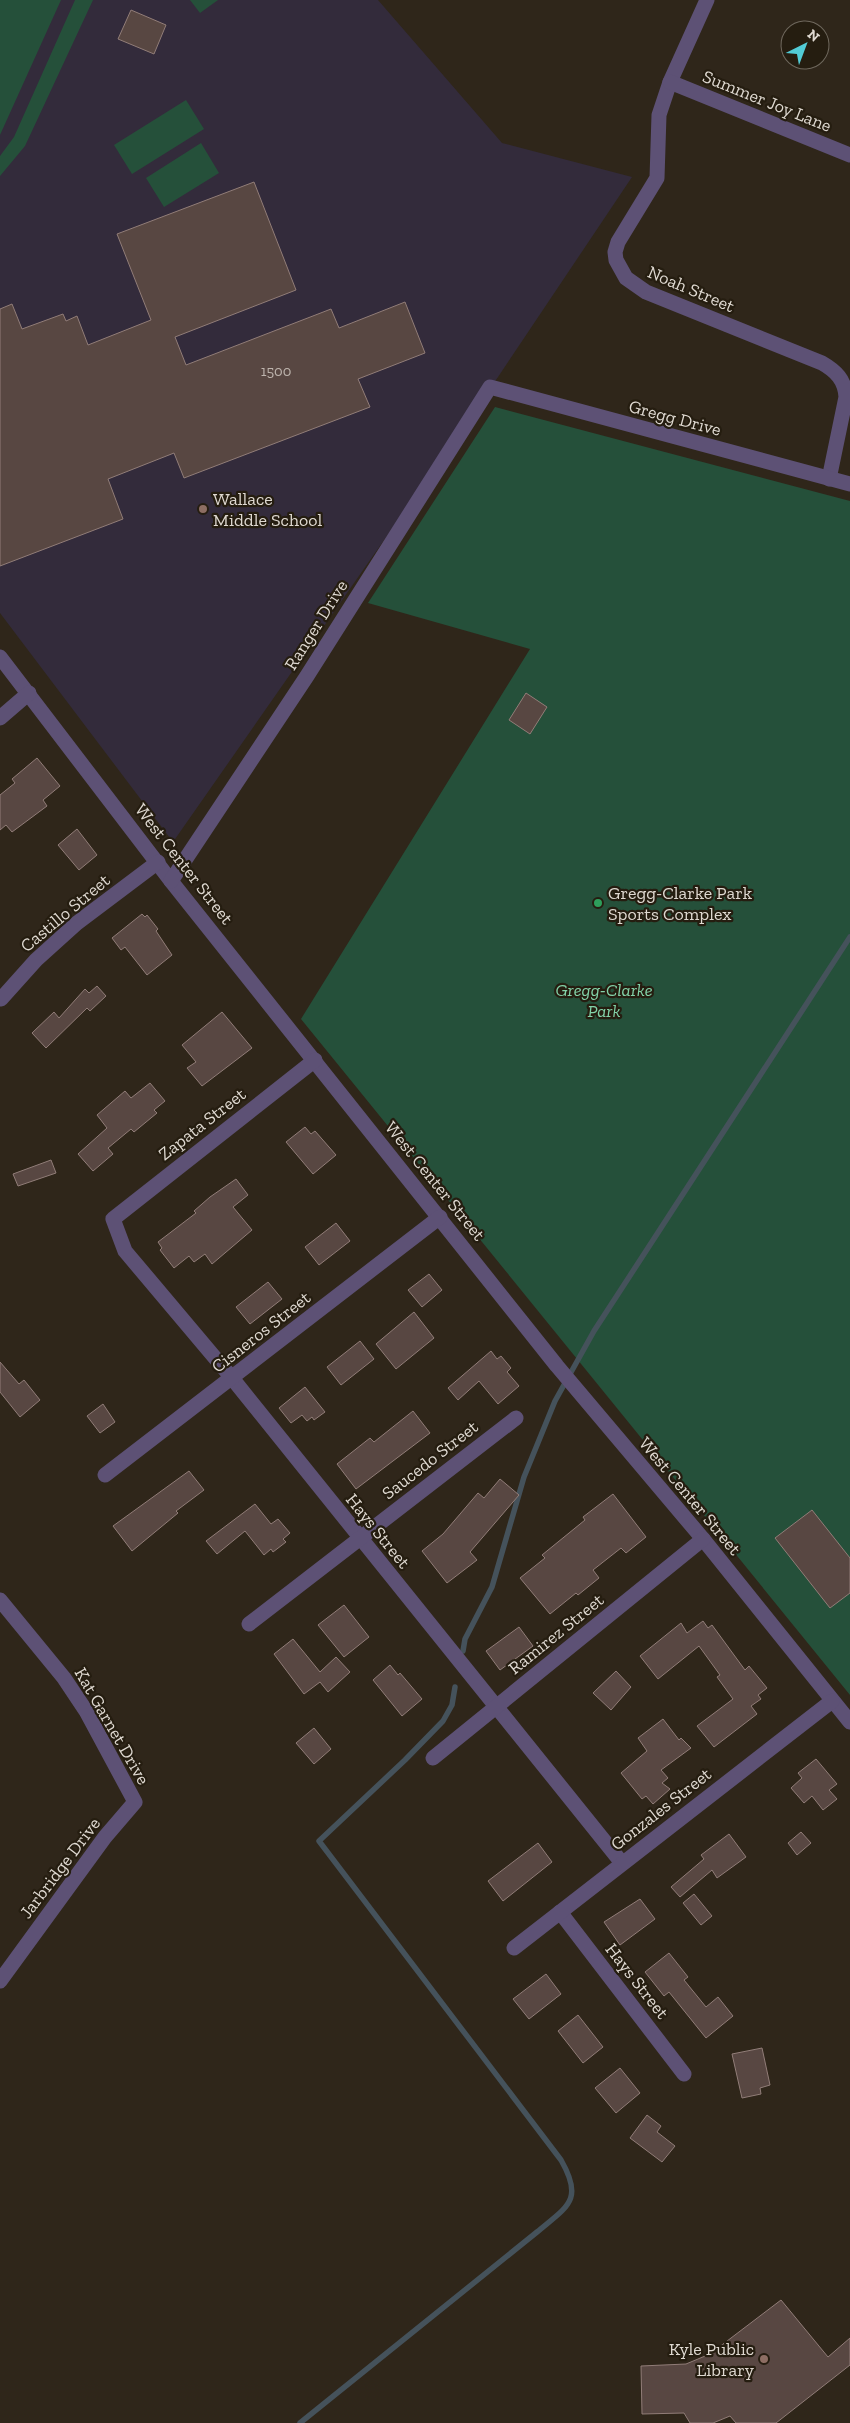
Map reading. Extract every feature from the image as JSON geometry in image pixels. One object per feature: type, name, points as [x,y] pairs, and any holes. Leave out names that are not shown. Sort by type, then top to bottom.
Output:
[{"type":"street","name":"Noah Street","points":[[707,0],[670,82],[659,115],[657,178],[618,242],[616,260],[626,278],[646,292],[822,363],[839,375],[846,390],[846,397],[829,479]]},
{"type":"street","name":"Summer Joy Lane","points":[[670,82],[850,155]]},
{"type":"street","name":"Gregg Drive","points":[[490,387],[850,484]]},
{"type":"street","name":"Ranger Drive","points":[[171,881],[307,676],[490,387]]},
{"type":"street","name":"West Center Street","points":[[0,657],[171,881],[557,1366],[702,1539],[850,1722]]},
{"type":"street","points":[[0,718],[29,693]]},
{"type":"street","name":"Castillo Street","points":[[1,999],[36,960],[77,923],[158,862]]},
{"type":"street","name":"Zapata Street","points":[[113,1218],[314,1060]]},
{"type":"street","name":"Cisneros Street","points":[[105,1475],[440,1217]]},
{"type":"street","name":"Hays Street","points":[[113,1218],[125,1251],[232,1378],[622,1863]]},
{"type":"street","name":"Saucedo Street","points":[[249,1624],[516,1418]]},
{"type":"street","name":"Ramirez Street","points":[[433,1758],[702,1539]]},
{"type":"street","name":"Kat Garnet Drive","points":[[0,1601],[64,1678],[81,1703],[135,1802]]},
{"type":"street","name":"Gonzales Street","points":[[514,1948],[832,1701]]},
{"type":"street","name":"Jarbridge Drive","points":[[0,1981],[105,1837],[135,1802]]},
{"type":"street","name":"Hays Street","points":[[560,1912],[684,2074]]},
{"type":"shaded area","name":"Wallace Middle School","points":[[0,0],[378,0],[502,143],[632,177],[498,377],[173,842],[0,613]]},
{"type":"green space","points":[[0,0],[61,0],[0,135]]},
{"type":"green space","points":[[75,0],[93,0],[25,146],[0,176],[0,156],[14,137]]},
{"type":"green space","points":[[190,0],[218,0],[200,13]]},
{"type":"green space","points":[[186,100],[204,129],[132,174],[114,145]]},
{"type":"green space","points":[[201,143],[219,173],[164,207],[146,178]]},
{"type":"green space","name":"Gregg-Clarke Park","points":[[495,407],[850,501],[850,1695],[301,1019],[530,649],[368,603]]},
{"type":"building","points":[[131,10],[166,25],[154,54],[118,39]]},
{"type":"building","points":[[254,182],[296,290],[175,337],[186,365],[331,309],[339,328],[405,302],[425,353],[358,379],[370,407],[184,478],[174,453],[108,479],[123,519],[0,566],[0,309],[12,304],[22,329],[63,314],[66,321],[77,316],[88,345],[151,320],[117,234]]},
{"type":"building","points":[[526,693],[547,707],[530,734],[509,720]]},
{"type":"building","points":[[37,758],[60,786],[43,800],[47,806],[12,832],[6,825],[0,830],[0,795],[15,783],[12,779]]},
{"type":"building","points":[[77,829],[97,855],[79,870],[58,845]]},
{"type":"building","points":[[142,914],[145,917],[147,915],[158,929],[156,931],[172,955],[147,975],[125,947],[121,950],[112,938]]},
{"type":"building","points":[[97,986],[106,996],[90,1011],[87,1008],[46,1048],[32,1033],[54,1012],[59,1018],[85,989],[89,993]]},
{"type":"building","points":[[222,1012],[252,1048],[202,1086],[187,1068],[196,1062],[182,1045]]},
{"type":"building","points":[[150,1083],[165,1101],[154,1110],[157,1113],[134,1132],[131,1129],[108,1148],[113,1154],[93,1171],[78,1154],[107,1128],[97,1115],[125,1091],[131,1098]]},
{"type":"building","points":[[305,1127],[311,1134],[315,1131],[336,1155],[313,1174],[286,1142]]},
{"type":"building","points":[[51,1160],[56,1173],[18,1186],[13,1174]]},
{"type":"building","points":[[236,1179],[248,1195],[233,1207],[252,1230],[212,1264],[205,1254],[194,1262],[189,1256],[174,1268],[160,1250],[162,1248],[158,1242],[196,1213],[194,1211],[210,1197]]},
{"type":"building","points":[[336,1223],[350,1241],[319,1265],[305,1247]]},
{"type":"building","points":[[429,1274],[442,1290],[422,1307],[408,1290]]},
{"type":"building","points":[[268,1282],[282,1299],[250,1324],[236,1307]]},
{"type":"building","points":[[414,1312],[434,1338],[396,1369],[376,1344]]},
{"type":"building","points":[[360,1341],[374,1359],[341,1385],[327,1367]]},
{"type":"building","points":[[491,1351],[497,1359],[501,1356],[511,1368],[507,1372],[519,1386],[498,1404],[479,1381],[458,1400],[448,1388]]},
{"type":"building","points":[[0,1362],[19,1384],[24,1380],[40,1400],[20,1417],[0,1392]]},
{"type":"building","points":[[305,1387],[325,1412],[314,1420],[312,1417],[307,1421],[302,1415],[291,1423],[279,1408]]},
{"type":"building","points":[[103,1404],[115,1422],[100,1433],[87,1416]]},
{"type":"building","points":[[413,1411],[430,1433],[356,1489],[337,1464],[370,1438],[374,1442]]},
{"type":"building","points":[[189,1471],[204,1490],[176,1511],[178,1513],[132,1551],[113,1526]]},
{"type":"building","points":[[500,1479],[519,1495],[470,1552],[477,1560],[447,1583],[422,1551],[443,1534],[478,1493],[484,1498]]},
{"type":"building","points":[[613,1494],[646,1537],[626,1553],[621,1548],[593,1570],[599,1578],[578,1595],[576,1593],[550,1614],[520,1578],[545,1558],[542,1555],[585,1520],[583,1517]]},
{"type":"building","points":[[255,1504],[271,1524],[278,1519],[290,1533],[283,1539],[286,1542],[273,1552],[271,1549],[264,1555],[245,1531],[217,1554],[206,1541]]},
{"type":"building","points":[[812,1510],[850,1558],[850,1593],[830,1608],[775,1538]]},
{"type":"building","points":[[344,1605],[369,1637],[344,1657],[318,1625]]},
{"type":"building","points":[[703,1621],[708,1628],[712,1625],[745,1670],[749,1666],[767,1688],[758,1695],[761,1699],[751,1706],[757,1714],[714,1747],[697,1726],[733,1699],[717,1677],[720,1675],[699,1646],[658,1679],[640,1656],[681,1623],[687,1633]]},
{"type":"building","points":[[519,1627],[533,1646],[500,1670],[486,1651]]},
{"type":"building","points":[[293,1639],[320,1672],[336,1657],[350,1672],[328,1692],[320,1682],[304,1694],[274,1654]]},
{"type":"building","points":[[390,1665],[398,1675],[400,1673],[422,1699],[402,1716],[373,1680]]},
{"type":"building","points":[[616,1671],[631,1687],[611,1710],[593,1693]]},
{"type":"building","points":[[663,1719],[679,1740],[681,1738],[691,1748],[661,1770],[668,1778],[662,1783],[670,1789],[653,1804],[646,1796],[642,1799],[621,1773],[647,1751],[638,1738]]},
{"type":"building","points":[[314,1728],[331,1749],[314,1764],[296,1743]]},
{"type":"building","points":[[816,1759],[837,1784],[829,1790],[837,1799],[823,1810],[812,1796],[804,1803],[791,1788],[802,1778],[798,1773]]},
{"type":"building","points":[[801,1832],[811,1843],[797,1855],[788,1843]]},
{"type":"building","points":[[729,1834],[746,1857],[717,1878],[712,1870],[680,1897],[671,1887],[704,1859],[701,1855]]},
{"type":"building","points":[[538,1843],[552,1862],[503,1901],[488,1881]]},
{"type":"building","points":[[694,1894],[712,1916],[701,1925],[683,1903]]},
{"type":"building","points":[[640,1899],[655,1919],[620,1945],[604,1922]]},
{"type":"building","points":[[669,1953],[688,1977],[684,1980],[706,2007],[718,1997],[733,2016],[706,2038],[669,1992],[664,1996],[645,1972]]},
{"type":"building","points":[[546,1974],[561,1994],[529,2019],[513,1999]]},
{"type":"building","points":[[578,2015],[603,2047],[583,2063],[558,2031]]},
{"type":"building","points":[[762,2048],[770,2085],[760,2088],[761,2094],[742,2098],[732,2054]]},
{"type":"building","points":[[620,2068],[640,2093],[616,2113],[595,2088]]},
{"type":"building","points":[[647,2115],[661,2126],[657,2132],[675,2146],[662,2162],[630,2138]]},
{"type":"building","name":"Kyle Public Library","points":[[781,2300],[828,2357],[850,2338],[850,2365],[776,2423],[736,2423],[730,2416],[713,2423],[690,2423],[684,2413],[642,2414],[641,2366],[686,2364],[710,2354]]},
{"type":"waterway","points":[[463,1651],[465,1639],[492,1587],[524,1477],[555,1401],[594,1331],[850,937]]},
{"type":"waterway","points":[[300,2423],[557,2215],[564,2208],[572,2194],[568,2174],[561,2160],[319,1841],[405,1760],[443,1721],[452,1705],[455,1687]]},
{"type":"place","name":"Wallace Middle School","points":[[203,509]]},
{"type":"place","name":"Gregg-Clarke Park Sports Complex","points":[[598,903]]},
{"type":"place","name":"Kyle Public Library","points":[[764,2359]]}]
